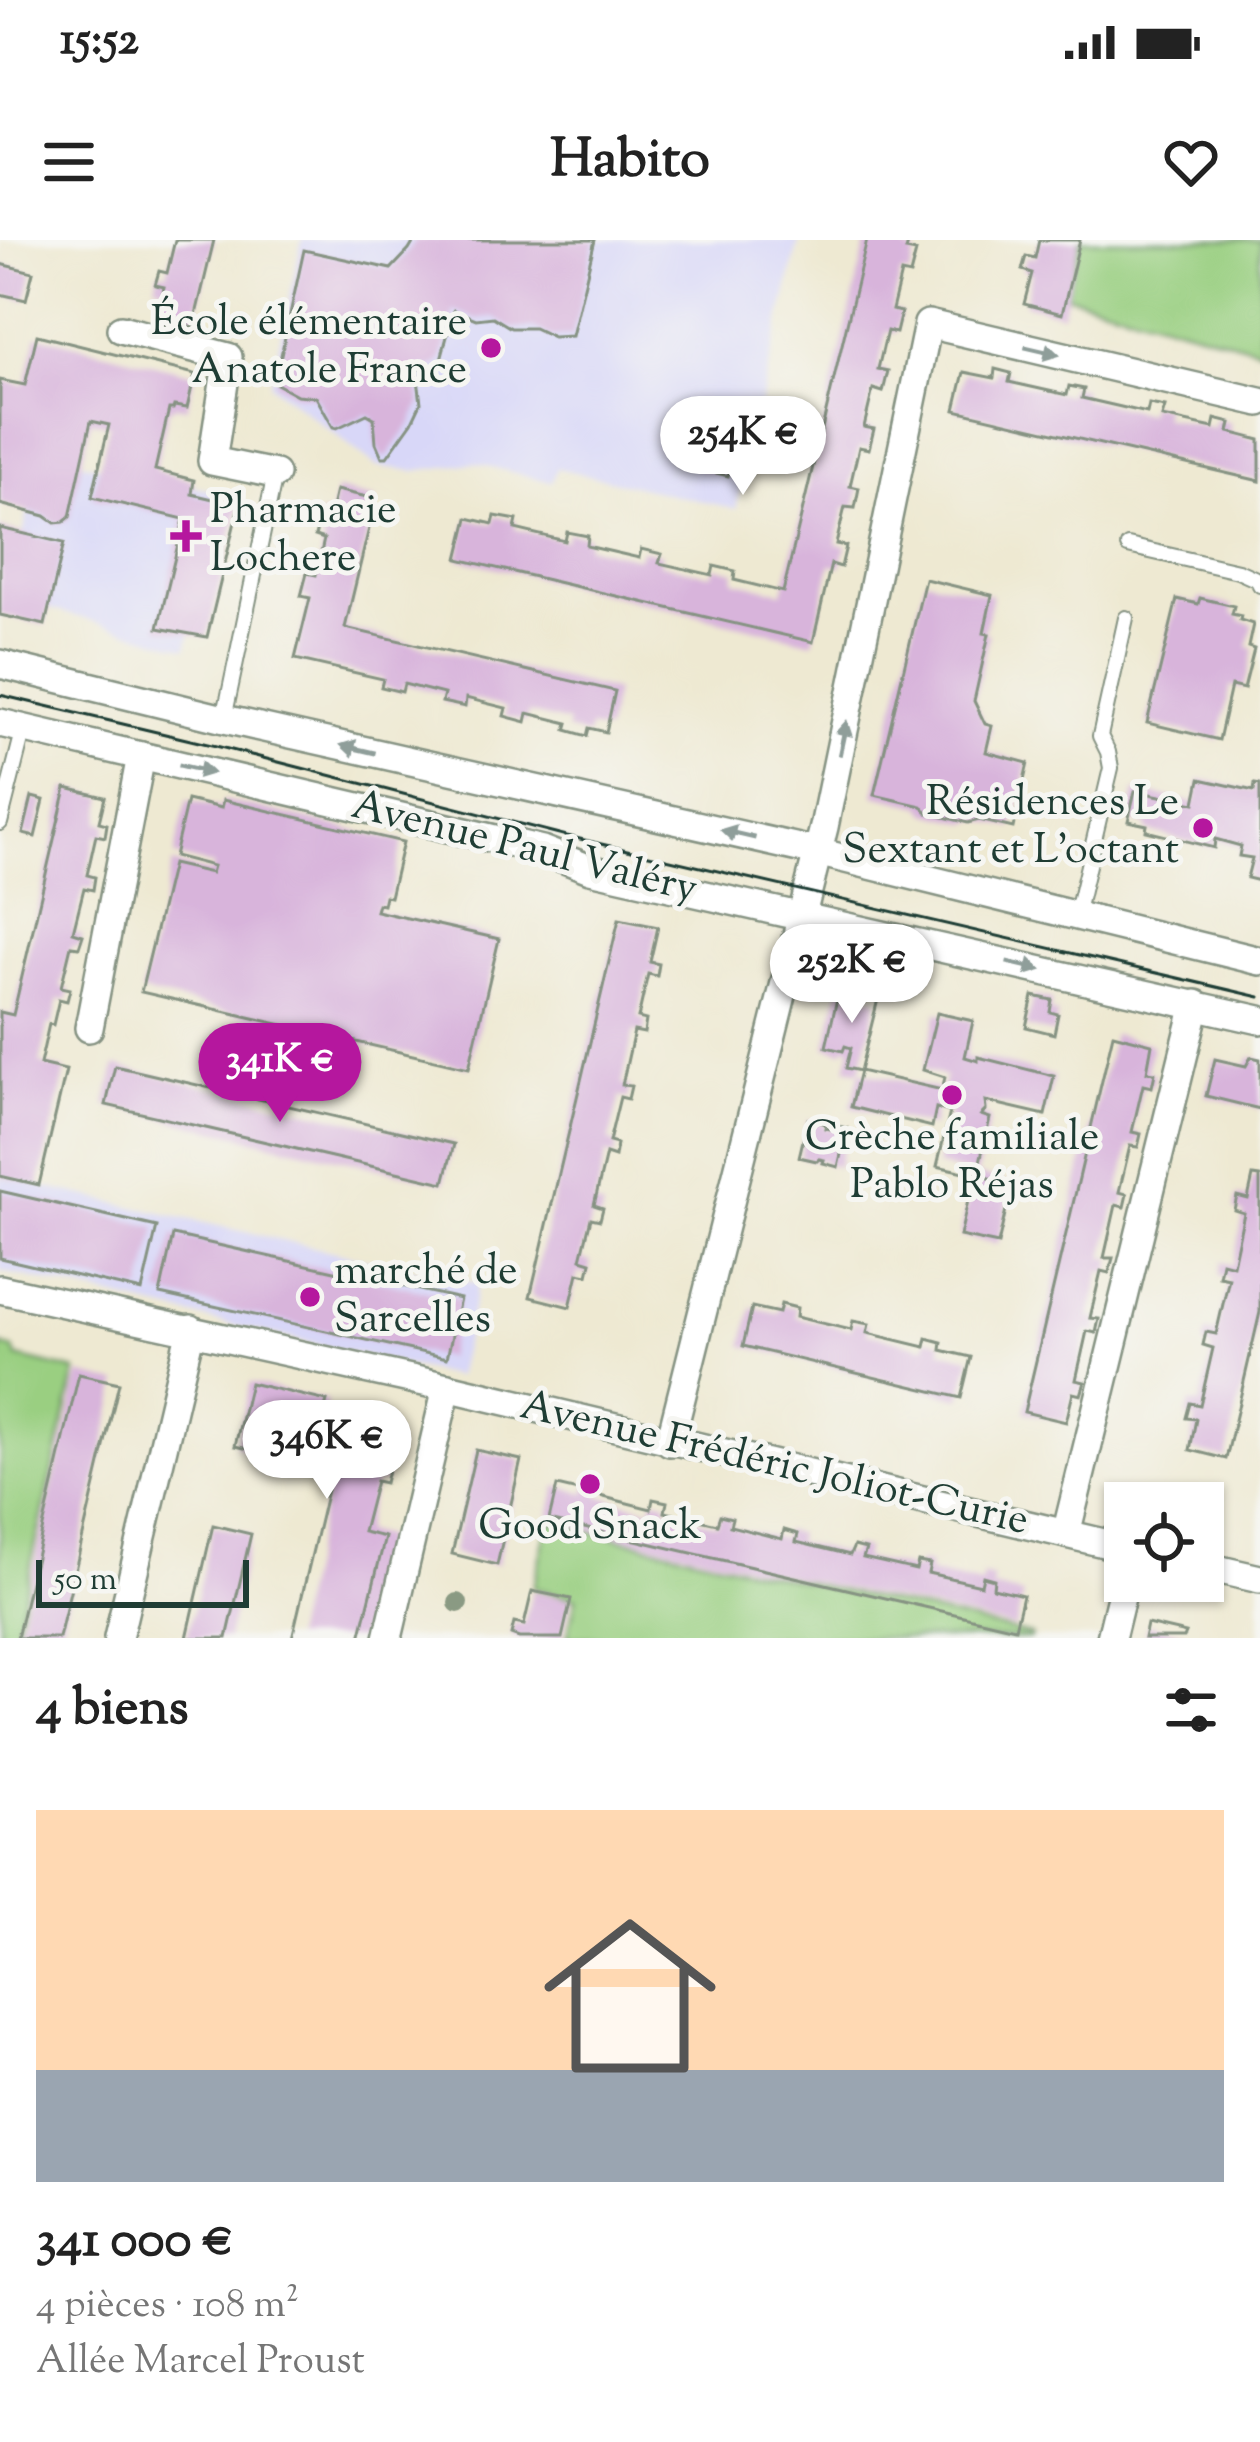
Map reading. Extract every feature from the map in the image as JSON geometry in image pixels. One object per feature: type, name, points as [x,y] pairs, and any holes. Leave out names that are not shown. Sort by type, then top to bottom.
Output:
[{"type":"street","points":[[670,1442],[824,827],[928,324],[1260,402]]},
{"type":"street","points":[[121,329],[228,357],[212,461],[275,474]]},
{"type":"street","name":"Avenue Paul Valéry","points":[[0,664],[817,852],[1260,961]]},
{"type":"street","name":"Avenue Paul Valéry","points":[[12,725],[542,850],[590,869],[1260,1020]]},
{"type":"street","points":[[89,1028],[141,756]]},
{"type":"street","points":[[1066,1534],[1196,1004]]},
{"type":"street","name":"Avenue Frédéric Joliot-Curie","points":[[0,1289],[447,1387],[1104,1543]]},
{"type":"street","points":[[118,1638],[191,1329]]},
{"type":"street","points":[[388,1638],[447,1387]]},
{"type":"street","points":[[1224,1571],[1260,1579]]},
{"type":"street","points":[[1111,1638],[1120,1602]]},
{"type":"lane","points":[[224,719],[275,474]]},
{"type":"lane","points":[[1128,546],[1238,571],[1260,585]]},
{"type":"lane","points":[[1076,916],[1111,768],[1100,736],[1126,618]]},
{"type":"lane","points":[[0,823],[12,725]]},
{"type":"shaded area","points":[[302,240],[799,240],[736,509],[557,468],[552,482],[475,463],[414,471],[376,466],[270,384]]},
{"type":"shaded area","points":[[41,454],[221,492],[187,648],[9,597]]},
{"type":"shaded area","points":[[0,1177],[478,1284],[456,1377],[0,1271]]},
{"type":"green space","points":[[1080,240],[1260,240],[1260,349],[1066,295]]},
{"type":"green space","points":[[0,1345],[14,1349],[17,1357],[76,1371],[14,1638],[0,1638]]},
{"type":"green space","points":[[548,1522],[1031,1635],[567,1638],[576,1598],[533,1588]]},
{"type":"building","points":[[175,240],[214,240],[193,327],[157,318],[164,287],[155,285],[159,271],[167,273]]},
{"type":"building","points":[[415,240],[595,240],[572,336],[511,328],[493,317],[476,319],[454,310],[440,363],[417,371],[421,403],[412,422],[387,457],[382,457],[374,418],[367,414],[333,427],[316,397],[297,395],[275,383],[304,250],[391,269]]},
{"type":"building","points":[[867,240],[909,240],[906,250],[916,252],[910,275],[901,273],[892,310],[901,312],[896,333],[887,331],[878,369],[888,371],[883,392],[873,389],[864,427],[874,429],[869,449],[859,447],[850,486],[859,488],[855,508],[845,507],[836,544],[846,546],[841,567],[831,564],[813,642],[458,559],[468,518],[493,524],[495,516],[517,520],[515,529],[565,541],[567,532],[588,536],[587,546],[639,558],[641,549],[662,554],[659,563],[712,575],[714,566],[735,571],[734,580],[783,592]]},
{"type":"building","points":[[1039,240],[1080,240],[1062,314],[1024,304],[1032,273],[1022,270],[1026,256],[1035,258]]},
{"type":"building","points":[[0,264],[33,272],[26,300],[0,294]]},
{"type":"building","points":[[37,335],[195,374],[187,408],[169,409],[155,470],[194,480],[192,494],[239,505],[207,637],[158,628],[184,519],[92,497],[109,425],[91,421],[70,517],[64,522],[0,504],[0,380],[25,385]]},
{"type":"building","points":[[995,369],[1011,373],[1009,382],[1067,395],[1069,386],[1084,389],[1082,398],[1147,413],[1149,404],[1165,407],[1162,417],[1213,428],[1215,419],[1231,423],[1229,432],[1260,440],[1260,481],[955,410],[964,372],[994,378]]},
{"type":"building","points":[[713,403],[745,412],[728,476],[696,468]]},
{"type":"building","points":[[336,490],[376,499],[345,628],[615,691],[606,732],[589,728],[587,736],[566,730],[568,723],[528,713],[526,722],[504,716],[506,708],[466,698],[465,707],[442,702],[444,694],[404,684],[402,692],[381,687],[383,679],[295,659],[310,598],[301,596],[307,573],[316,575],[324,539],[315,536],[321,514],[330,516]]},
{"type":"building","points":[[0,528],[64,543],[45,625],[0,615]]},
{"type":"building","points":[[925,579],[992,595],[974,701],[985,724],[992,726],[986,752],[1028,763],[1013,828],[979,820],[968,823],[874,795]]},
{"type":"building","points":[[1200,598],[1234,606],[1232,614],[1253,624],[1248,647],[1254,649],[1244,689],[1231,686],[1219,740],[1147,723],[1177,599],[1198,604]]},
{"type":"building","name":"Résidences Le Sextant et L'octant","points":[[1200,779],[1254,791],[1255,784],[1260,785],[1260,881],[1247,878],[1252,858],[1239,856],[1241,846],[1215,839],[1214,848],[1146,831],[1147,825],[1128,821],[1135,791],[1195,803]]},
{"type":"building","points":[[66,788],[105,797],[99,822],[107,824],[105,837],[96,835],[87,875],[95,877],[93,890],[84,888],[73,932],[83,935],[79,947],[71,946],[61,987],[70,989],[67,1001],[59,999],[40,1064],[66,1070],[39,1185],[0,1176],[0,1012],[13,1015]]},
{"type":"building","points":[[32,797],[44,800],[35,837],[23,834]]},
{"type":"building","points":[[187,800],[221,808],[223,800],[403,842],[390,897],[385,896],[376,911],[499,939],[469,1068],[141,992],[172,864],[211,873],[213,866],[174,856]]},
{"type":"building","points":[[619,919],[658,927],[650,962],[659,964],[657,976],[648,974],[638,1018],[646,1020],[644,1033],[634,1031],[622,1085],[631,1086],[628,1099],[620,1097],[609,1142],[617,1144],[615,1157],[606,1154],[594,1205],[603,1208],[600,1220],[591,1218],[581,1259],[591,1262],[588,1275],[578,1273],[570,1307],[530,1297]]},
{"type":"building","points":[[839,990],[878,999],[860,1071],[846,1068],[851,1048],[826,1047]]},
{"type":"building","points":[[1033,996],[1052,1000],[1050,1012],[1058,1014],[1054,1034],[1026,1027]]},
{"type":"building","name":"Crèche familiale Pablo Réjas","points":[[937,1013],[973,1021],[965,1057],[1054,1076],[1045,1115],[985,1101],[981,1115],[990,1118],[977,1175],[937,1166],[950,1112],[936,1108],[932,1127],[851,1107],[860,1071],[942,1090],[945,1077],[923,1070]]},
{"type":"building","points":[[1113,1034],[1152,1044],[1147,1072],[1155,1073],[1152,1087],[1143,1085],[1132,1132],[1141,1134],[1138,1147],[1130,1146],[1119,1192],[1127,1194],[1124,1207],[1116,1205],[1104,1258],[1113,1258],[1109,1273],[1101,1271],[1090,1318],[1099,1319],[1096,1333],[1087,1331],[1076,1380],[1085,1382],[1081,1395],[1073,1393],[1066,1422],[1024,1412]]},
{"type":"building","points":[[1251,1057],[1260,1059],[1260,1109],[1206,1096],[1215,1059],[1246,1066]]},
{"type":"building","points":[[115,1066],[454,1144],[444,1183],[106,1105]]},
{"type":"building","points":[[808,1119],[826,1124],[825,1128],[847,1128],[838,1167],[799,1157]]},
{"type":"building","points":[[974,1174],[1012,1184],[998,1244],[960,1236]]},
{"type":"building","points":[[1253,1176],[1260,1177],[1260,1312],[1226,1459],[1190,1450],[1196,1419],[1186,1418],[1190,1403],[1200,1405],[1213,1348],[1203,1345],[1206,1332],[1216,1334],[1229,1278],[1219,1276],[1222,1262],[1233,1265],[1244,1213],[1234,1210],[1237,1196],[1248,1199]]},
{"type":"building","points":[[0,1191],[157,1227],[142,1291],[0,1258]]},
{"type":"building","name":"marché de Sarcelles","points":[[173,1235],[460,1299],[447,1358],[160,1294]]},
{"type":"building","points":[[781,1304],[797,1308],[796,1317],[851,1330],[853,1321],[869,1324],[867,1333],[925,1347],[927,1338],[942,1342],[941,1350],[971,1357],[961,1398],[743,1346],[752,1307],[779,1313]]},
{"type":"building","points":[[79,1374],[119,1383],[59,1638],[17,1638]]},
{"type":"building","points":[[250,1383],[327,1401],[323,1416],[396,1434],[385,1483],[376,1481],[363,1532],[385,1537],[360,1638],[292,1638],[332,1469],[235,1446]]},
{"type":"building","points":[[476,1450],[521,1460],[497,1565],[452,1554]]},
{"type":"building","points":[[588,1484],[601,1488],[600,1496],[651,1509],[653,1499],[667,1502],[665,1512],[717,1524],[720,1515],[732,1518],[730,1526],[782,1539],[784,1530],[798,1534],[796,1542],[850,1555],[854,1546],[866,1549],[863,1558],[916,1570],[918,1562],[930,1564],[928,1573],[981,1585],[983,1576],[994,1579],[993,1588],[1023,1595],[1015,1628],[549,1520],[557,1486],[586,1493]]},
{"type":"building","points":[[213,1525],[251,1534],[227,1638],[187,1638]]},
{"type":"building","points":[[532,1591],[571,1599],[562,1638],[511,1635],[514,1623],[524,1625]]},
{"type":"building","points":[[1147,1624],[1186,1633],[1184,1638],[1144,1638]]},
{"type":"tram line","points":[[0,695],[567,836],[1260,997]]},
{"type":"place","name":"École élémentaire Anatole France","points":[[491,348]]},
{"type":"place","name":"Pharmacie Lochere","points":[[186,536]]},
{"type":"place","name":"Résidences Le Sextant et L'octant","points":[[1203,828]]},
{"type":"place","name":"Crèche familiale Pablo Réjas","points":[[952,1095]]},
{"type":"place","name":"marché de Sarcelles","points":[[310,1297]]},
{"type":"place","name":"Good Snack","points":[[590,1484]]}]
